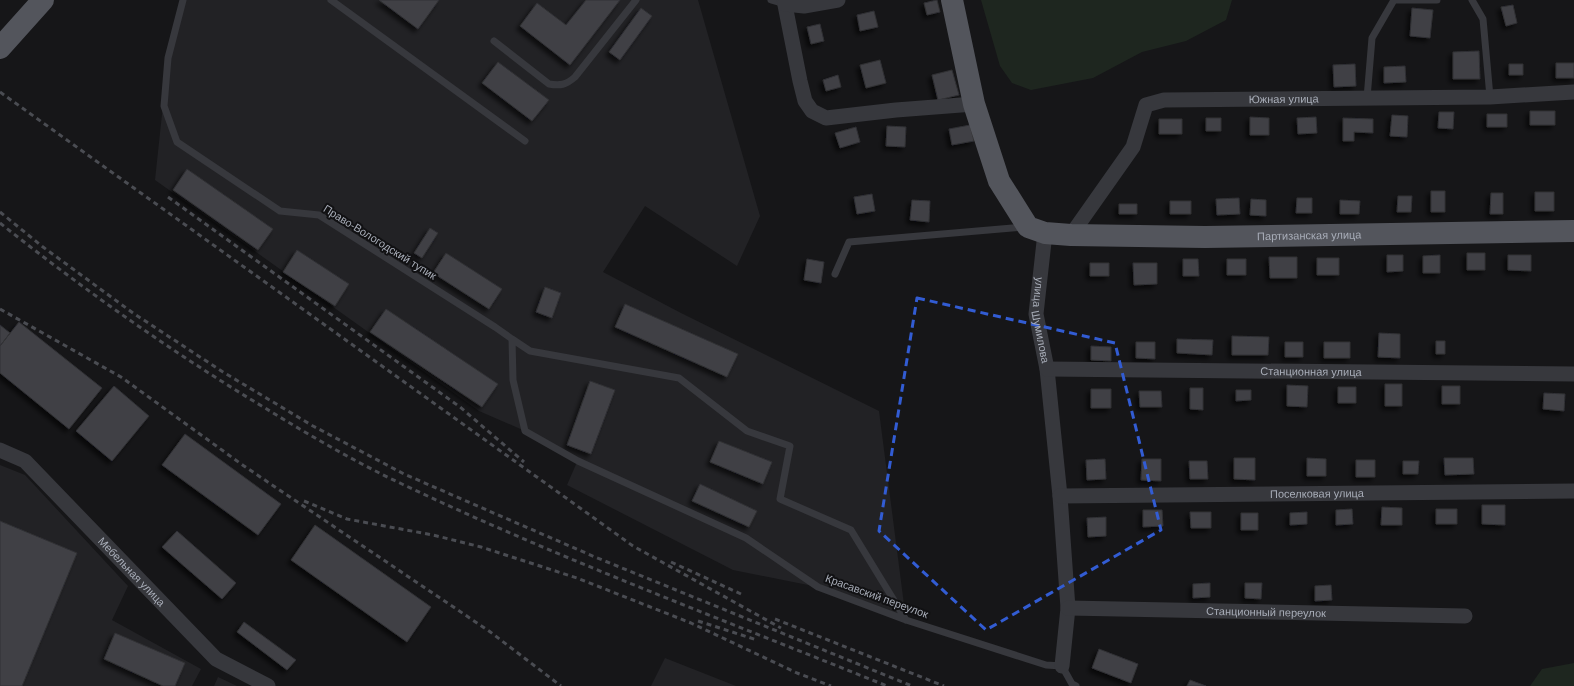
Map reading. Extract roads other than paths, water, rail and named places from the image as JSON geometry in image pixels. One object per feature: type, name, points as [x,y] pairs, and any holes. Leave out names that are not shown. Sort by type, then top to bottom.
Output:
[{"type":"main road","points":[[6,41],[43,0]]},
{"type":"main road","points":[[952,0],[974,104],[999,181],[1036,230]]},
{"type":"main road","name":"Партизанская улица","points":[[1036,230],[1071,235],[1205,237],[1574,231]]},
{"type":"street","points":[[838,0],[804,6],[785,2],[800,81],[806,101],[812,111],[826,118],[896,110],[974,104]]},
{"type":"street","name":"Южная улица","points":[[1071,235],[1133,147],[1146,104],[1164,100],[1490,97],[1574,92]]},
{"type":"street","name":"улица Шумилова","points":[[1036,230],[1036,314],[1047,369],[1060,496],[1068,608],[1062,666]]},
{"type":"street","name":"Станционная улица","points":[[1047,369],[1574,374]]},
{"type":"street","name":"Мебельная улица","points":[[0,450],[25,461],[216,659],[268,686]]},
{"type":"street","name":"Поселковая улица","points":[[1060,496],[1574,491]]},
{"type":"street","name":"Станционный переулок","points":[[1068,608],[1465,616]]},
{"type":"lane","name":"Право-Вологодский тупик","points":[[183,0],[168,58],[164,106],[177,142],[280,211],[319,215],[495,327],[530,351],[679,378],[747,431],[790,446],[780,499],[851,530],[906,620]]},
{"type":"lane","points":[[331,0],[525,141]]},
{"type":"lane","points":[[494,41],[549,84],[558,86],[567,84],[575,77],[636,0]]},
{"type":"lane","points":[[771,0],[785,2]]},
{"type":"lane","points":[[1367,98],[1372,38],[1394,0],[1437,0]]},
{"type":"lane","points":[[1472,0],[1483,19],[1490,97]]},
{"type":"lane","points":[[835,274],[849,242],[1036,230]]},
{"type":"lane","name":"Красавский переулок","points":[[512,339],[513,380],[525,431],[578,462],[746,538],[818,587],[906,620],[1046,665],[1062,666]]},
{"type":"lane","points":[[1062,666],[1072,684],[1076,686]]},
{"type":"railway","points":[[0,92],[633,546],[781,628]]},
{"type":"railway","points":[[168,197],[460,407],[524,462]]},
{"type":"railway","points":[[0,212],[43,247],[133,313],[223,372],[313,426],[404,474],[595,557],[912,686]]},
{"type":"railway","points":[[0,223],[96,296],[162,343],[230,387],[332,448],[367,467],[462,512],[522,538],[887,686]]},
{"type":"railway","points":[[0,309],[121,377],[244,466],[489,631],[561,686]]},
{"type":"railway","points":[[304,501],[347,519],[433,535],[481,547],[577,578],[691,623],[797,673],[831,686]]},
{"type":"railway","points":[[671,562],[741,594]]},
{"type":"railway","points":[[775,619],[944,686]]},
{"type":"railway","points":[[698,621],[757,640]]}]
